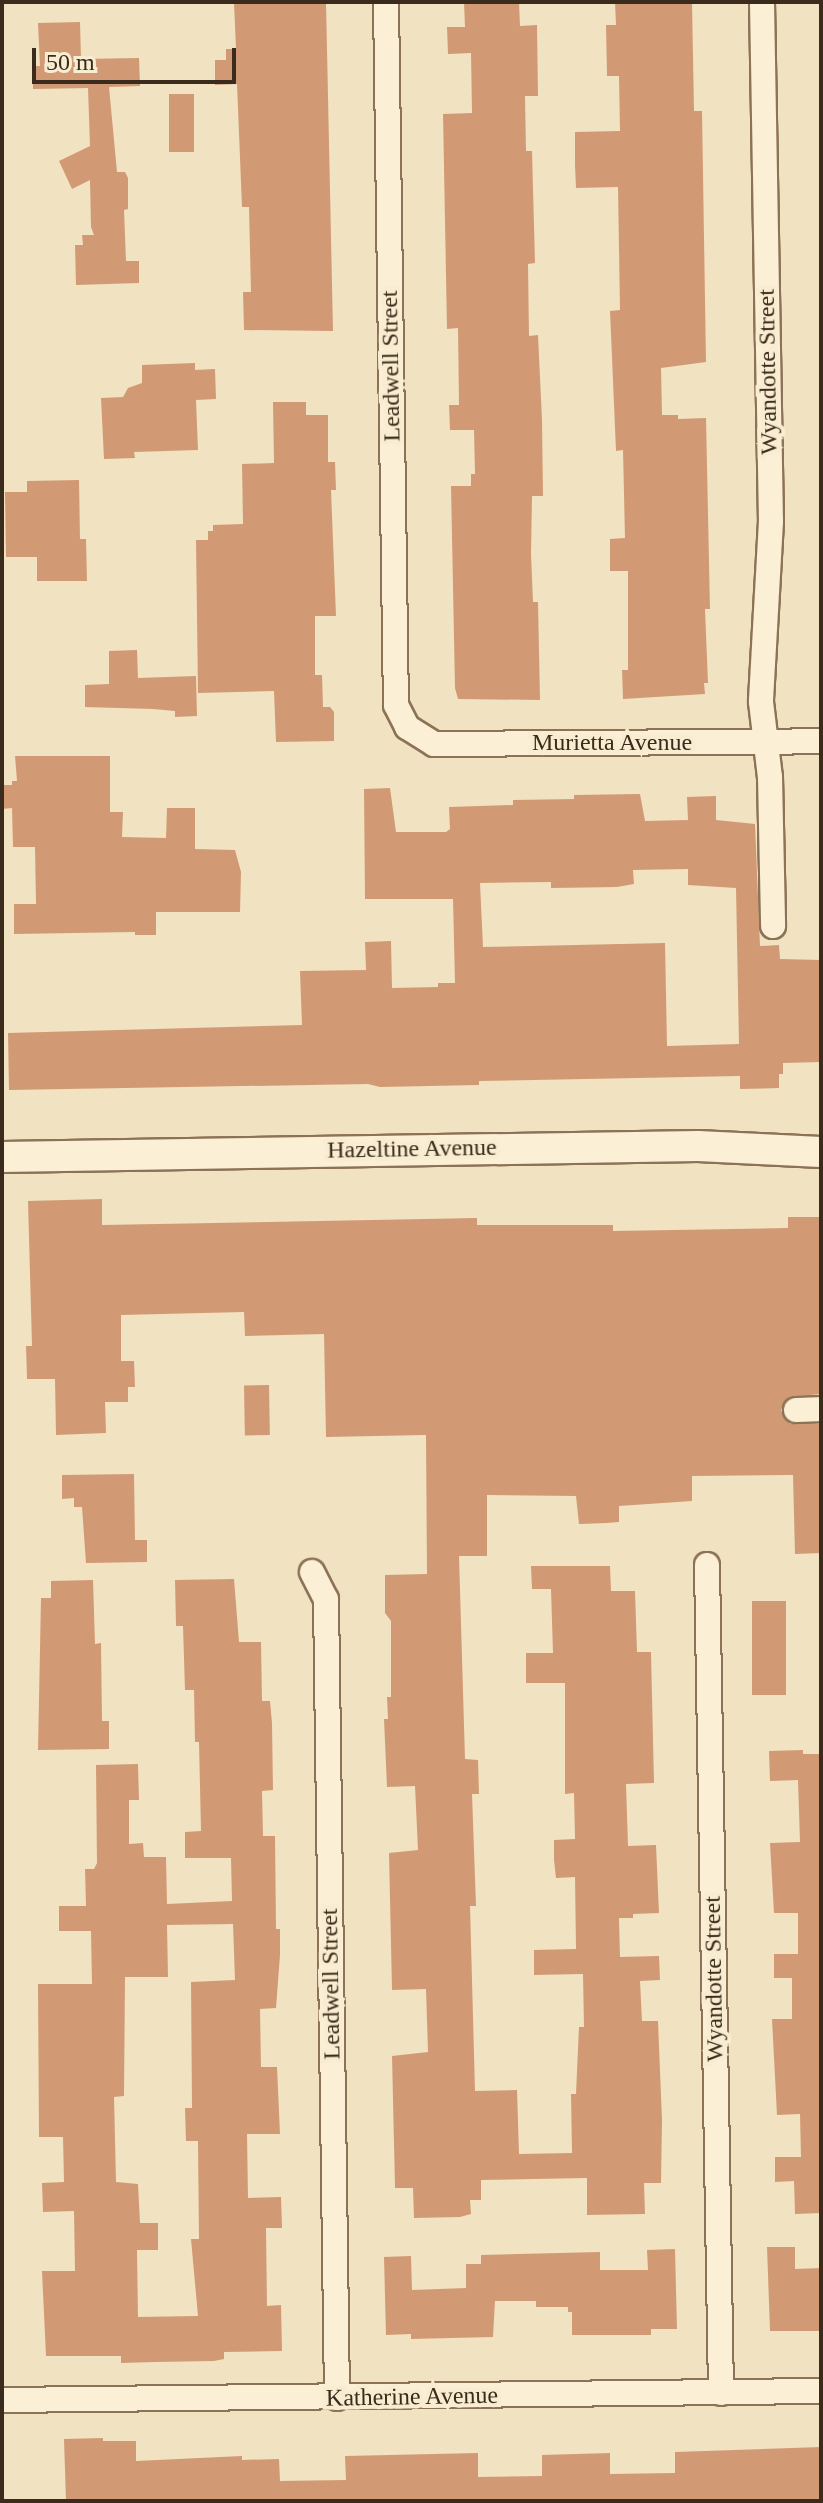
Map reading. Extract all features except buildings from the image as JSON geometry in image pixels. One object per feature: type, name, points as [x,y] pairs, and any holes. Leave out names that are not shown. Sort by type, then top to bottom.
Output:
[{"type":"street","name":"Leadwell Street","points":[[386,2],[396,705],[407,727]]},
{"type":"street","name":"Wyandotte Street","points":[[762,2],[771,521],[761,702],[770,777],[773,926]]},
{"type":"street","name":"Murietta Avenue","points":[[407,727],[434,744],[821,741]]},
{"type":"street","name":"Hazeltine Avenue","points":[[2,1157],[667,1146],[821,1152]]},
{"type":"street","points":[[796,1410],[821,1409]]},
{"type":"street","name":"Wyandotte Street","points":[[707,1565],[721,2393]]},
{"type":"street","name":"Leadwell Street","points":[[312,1572],[326,1599],[337,2398]]},
{"type":"street","name":"Katherine Avenue","points":[[2,2400],[821,2391]]}]
